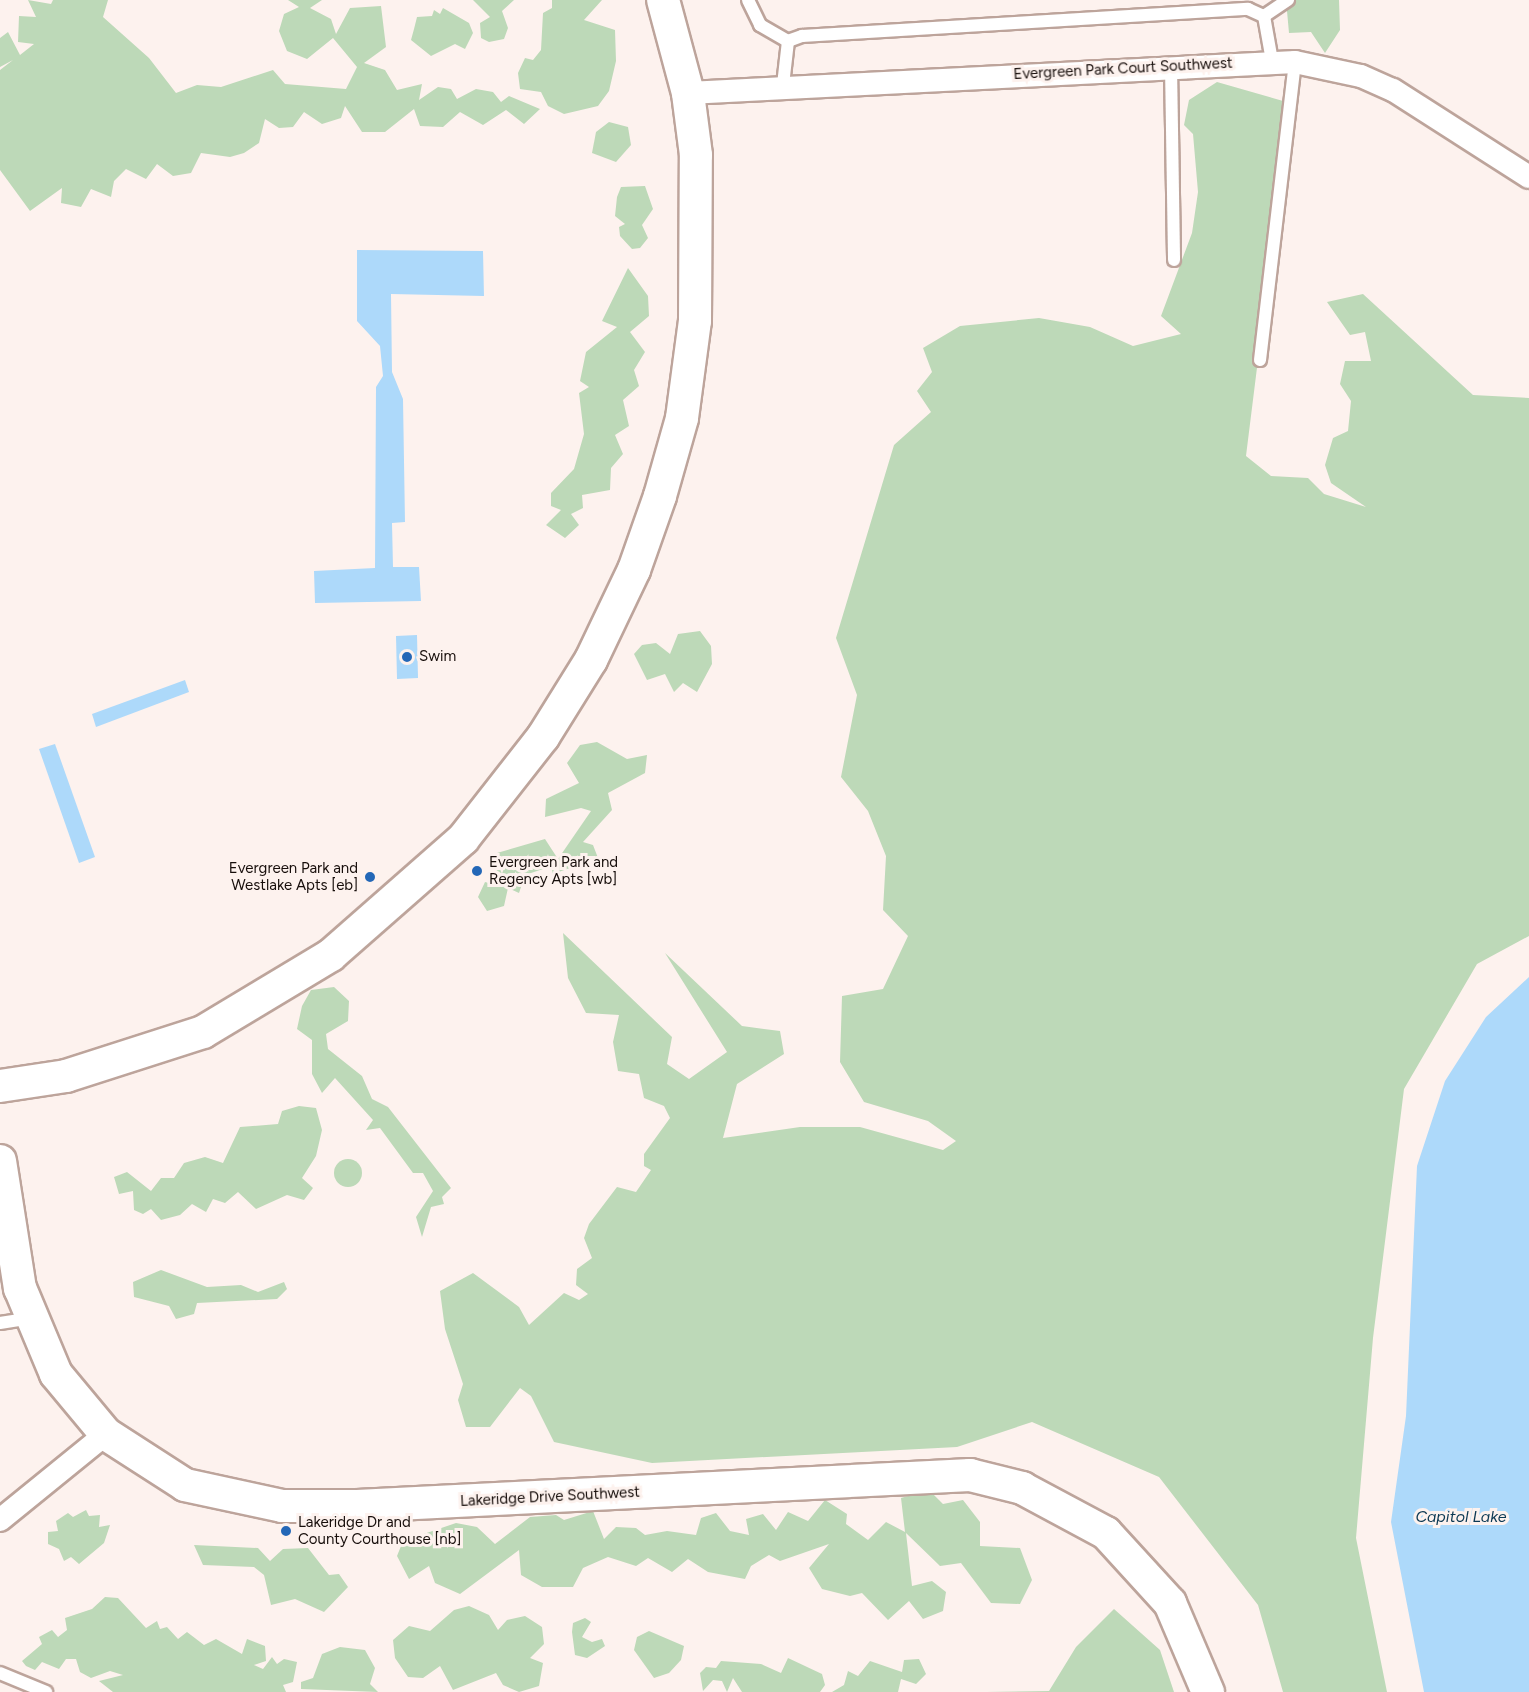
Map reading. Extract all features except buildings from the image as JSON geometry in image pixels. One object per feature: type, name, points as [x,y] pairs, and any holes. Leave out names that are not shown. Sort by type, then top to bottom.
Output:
[{"type":"street","points":[[0,1086],[66,1076],[203,1032],[331,955],[463,839],[543,737],[591,660],[634,570],[681,418],[695,321],[699,231],[688,93],[663,0]]},
{"type":"street","name":"Evergreen Park Court Southwest","points":[[688,93],[783,85],[1170,64],[1295,62],[1361,76],[1393,90],[1529,177]]},
{"type":"street","name":"Lakeridge Drive Southwest","points":[[0,1161],[15,1320],[73,1400],[106,1434],[185,1485],[282,1506],[481,1502],[970,1475],[1022,1488],[1106,1533],[1170,1603],[1208,1692]]},
{"type":"street","points":[[0,1520],[106,1434]]},
{"type":"lane","points":[[748,0],[760,25],[788,41],[865,29],[1027,26],[1248,9],[1264,16]]},
{"type":"lane","points":[[1264,16],[1288,0]]},
{"type":"lane","points":[[1264,16],[1272,61]]},
{"type":"lane","points":[[783,85],[788,41]]},
{"type":"lane","points":[[1260,360],[1295,62]]},
{"type":"lane","points":[[1170,64],[1174,260]]},
{"type":"lane","points":[[0,1673],[46,1692]]},
{"type":"green space","points":[[28,0],[51,4],[53,0],[108,0],[103,17],[149,58],[176,93],[197,85],[221,87],[273,70],[285,84],[346,89],[357,67],[333,38],[307,59],[287,51],[279,31],[284,14],[299,7],[288,0],[322,0],[310,8],[331,19],[336,34],[350,8],[381,6],[386,47],[364,63],[385,70],[397,90],[422,84],[419,100],[438,87],[451,89],[457,99],[476,89],[493,92],[501,102],[509,96],[540,109],[524,124],[506,110],[483,125],[460,112],[443,127],[420,126],[414,109],[385,132],[362,132],[345,106],[341,118],[322,124],[304,112],[293,127],[279,128],[265,119],[259,143],[244,153],[230,157],[201,153],[191,173],[173,176],[157,164],[146,179],[126,169],[114,181],[111,197],[91,189],[81,207],[61,203],[62,188],[30,211],[0,170],[0,70],[13,60],[0,67],[0,38],[8,32],[20,55],[34,44],[18,42],[19,16],[36,17]]},
{"type":"green space","points":[[473,0],[514,0],[502,11],[508,28],[504,39],[489,42],[481,38],[480,23],[490,17]]},
{"type":"green space","points":[[552,0],[602,0],[584,20],[615,30],[616,61],[609,91],[598,106],[564,114],[548,106],[541,92],[520,89],[518,73],[525,58],[533,60],[541,50],[543,13],[552,8]]},
{"type":"green space","points":[[1286,0],[1339,0],[1340,30],[1325,53],[1311,32],[1289,33]]},
{"type":"green space","points":[[443,8],[469,23],[473,33],[465,49],[455,44],[431,56],[411,40],[417,17],[432,16],[434,10],[440,14]]},
{"type":"green space","points":[[1217,82],[1290,103],[1246,456],[1271,476],[1308,478],[1324,494],[1366,507],[1331,483],[1325,465],[1333,438],[1348,431],[1351,401],[1340,384],[1345,361],[1371,361],[1365,332],[1350,335],[1327,302],[1363,294],[1473,395],[1529,398],[1529,936],[1477,964],[1404,1089],[1373,1338],[1356,1538],[1387,1692],[1283,1692],[1258,1605],[1159,1477],[1032,1422],[957,1447],[652,1463],[554,1442],[531,1396],[520,1388],[490,1427],[466,1427],[458,1400],[463,1384],[445,1329],[440,1291],[473,1273],[519,1307],[529,1325],[564,1293],[579,1300],[588,1294],[576,1285],[577,1269],[592,1258],[584,1238],[589,1224],[617,1187],[636,1192],[651,1170],[644,1166],[644,1154],[670,1118],[664,1106],[644,1098],[639,1074],[618,1071],[613,1042],[619,1015],[586,1013],[568,978],[563,933],[672,1037],[667,1064],[689,1079],[727,1052],[665,953],[742,1026],[780,1031],[784,1054],[737,1084],[723,1138],[800,1127],[860,1127],[943,1150],[956,1141],[928,1121],[864,1102],[840,1062],[842,996],[883,989],[908,936],[883,910],[886,856],[868,811],[841,777],[857,695],[836,638],[894,445],[931,412],[917,391],[932,372],[923,348],[960,326],[1039,318],[1090,327],[1133,346],[1181,334],[1161,316],[1192,233],[1198,192],[1193,134],[1184,125],[1189,100]]},
{"type":"green space","points":[[609,122],[628,127],[631,145],[616,162],[592,153],[596,132]]},
{"type":"green space","points":[[645,186],[653,209],[642,225],[648,238],[640,248],[632,249],[620,236],[619,227],[625,224],[615,216],[617,197],[621,187]]},
{"type":"green space","points":[[628,268],[648,296],[649,316],[630,332],[645,352],[634,370],[639,386],[623,400],[629,426],[615,435],[623,454],[611,468],[610,490],[582,495],[583,508],[571,514],[579,525],[565,538],[546,525],[561,510],[551,506],[551,493],[574,469],[584,434],[579,393],[589,387],[580,381],[586,352],[617,327],[602,321]]},
{"type":"green space","points":[[700,631],[711,646],[712,664],[697,692],[683,683],[674,692],[665,674],[647,680],[634,654],[642,645],[656,643],[670,654],[678,634]]},
{"type":"green space","points":[[597,742],[627,759],[647,755],[645,773],[608,793],[612,810],[583,842],[593,845],[598,858],[553,874],[548,854],[543,869],[525,875],[519,893],[508,888],[504,906],[487,911],[478,897],[485,882],[503,887],[506,876],[496,870],[497,853],[545,839],[558,859],[591,811],[581,808],[545,817],[546,799],[579,783],[567,763],[580,745]]},
{"type":"green space","points":[[334,987],[349,1001],[348,1021],[326,1034],[328,1049],[362,1076],[372,1099],[388,1107],[451,1188],[442,1197],[444,1204],[431,1207],[422,1237],[416,1217],[433,1191],[423,1173],[413,1173],[380,1128],[366,1130],[373,1120],[335,1078],[322,1093],[312,1074],[312,1040],[297,1029],[302,1006],[311,990]]},
{"type":"green space","points":[[299,1106],[316,1108],[322,1130],[316,1156],[302,1178],[313,1188],[304,1200],[287,1195],[256,1209],[238,1192],[225,1203],[213,1199],[206,1212],[192,1204],[180,1215],[161,1220],[151,1209],[143,1214],[134,1210],[133,1191],[119,1194],[114,1177],[127,1172],[151,1191],[161,1178],[174,1178],[184,1163],[205,1157],[223,1163],[240,1127],[278,1124],[282,1111]]},
{"type":"green space","points":[[348,1159],[358,1163],[362,1173],[358,1183],[348,1187],[338,1183],[334,1173],[338,1163]]},
{"type":"green space","points":[[161,1270],[207,1287],[241,1285],[258,1292],[284,1282],[287,1289],[277,1299],[197,1303],[194,1314],[176,1319],[169,1306],[134,1297],[133,1282]]},
{"type":"green space","points":[[929,1490],[943,1504],[963,1500],[980,1522],[980,1546],[1020,1548],[1032,1580],[1020,1604],[991,1603],[961,1563],[940,1566],[906,1533],[912,1586],[932,1581],[946,1592],[943,1611],[923,1619],[909,1601],[888,1620],[862,1593],[850,1596],[822,1589],[809,1568],[829,1544],[780,1561],[769,1555],[751,1566],[745,1579],[708,1572],[688,1559],[672,1572],[648,1558],[636,1566],[608,1557],[583,1568],[573,1587],[542,1587],[521,1575],[519,1550],[460,1594],[435,1583],[429,1566],[409,1579],[397,1556],[403,1541],[456,1523],[477,1527],[495,1544],[530,1517],[556,1515],[564,1520],[593,1511],[604,1539],[616,1527],[636,1528],[645,1535],[667,1531],[696,1535],[701,1518],[716,1513],[730,1531],[749,1535],[746,1519],[763,1514],[776,1530],[788,1512],[808,1521],[825,1500],[847,1514],[846,1524],[868,1540],[886,1522],[905,1532],[901,1498]]},
{"type":"green space","points":[[86,1510],[89,1516],[100,1515],[99,1527],[110,1525],[104,1543],[79,1564],[71,1557],[64,1561],[59,1549],[48,1544],[48,1532],[58,1531],[56,1521],[68,1513],[73,1517]]},
{"type":"green space","points":[[194,1545],[258,1548],[270,1561],[283,1549],[308,1548],[329,1575],[339,1574],[348,1587],[324,1612],[295,1599],[271,1605],[264,1575],[254,1567],[203,1565]]},
{"type":"green space","points":[[105,1597],[118,1598],[146,1628],[157,1621],[160,1629],[167,1627],[178,1639],[187,1632],[204,1645],[216,1639],[242,1654],[247,1639],[265,1646],[266,1661],[254,1665],[263,1669],[272,1657],[277,1664],[284,1659],[297,1662],[293,1682],[283,1685],[286,1692],[113,1692],[99,1681],[123,1675],[110,1671],[91,1678],[80,1672],[76,1659],[66,1659],[59,1669],[42,1662],[35,1670],[26,1666],[22,1661],[42,1644],[39,1637],[52,1630],[58,1637],[67,1630],[65,1618],[92,1609]]},
{"type":"green space","points":[[469,1606],[489,1615],[498,1630],[507,1620],[525,1616],[542,1627],[544,1644],[530,1658],[543,1663],[539,1686],[519,1692],[503,1685],[496,1673],[453,1690],[440,1666],[423,1678],[408,1677],[395,1658],[393,1640],[409,1626],[430,1631],[454,1610]]},
{"type":"green space","points":[[1114,1609],[1160,1650],[1174,1692],[986,1692],[1049,1691],[1076,1647]]},
{"type":"green space","points":[[585,1618],[591,1622],[582,1637],[592,1642],[602,1639],[605,1646],[587,1658],[575,1655],[572,1632],[573,1623]]},
{"type":"green space","points":[[649,1631],[684,1646],[681,1660],[669,1673],[654,1678],[634,1650],[637,1637]]},
{"type":"green space","points":[[340,1647],[365,1650],[375,1668],[370,1684],[378,1692],[301,1689],[301,1682],[313,1678],[322,1654]]},
{"type":"green space","points":[[788,1658],[822,1674],[825,1685],[820,1692],[742,1692],[733,1678],[727,1692],[722,1681],[713,1680],[703,1691],[700,1673],[706,1667],[716,1668],[721,1661],[761,1664],[781,1673]]},
{"type":"green space","points":[[919,1659],[926,1674],[916,1684],[901,1679],[898,1692],[832,1692],[844,1685],[848,1671],[858,1676],[870,1661],[902,1672],[904,1660]]},
{"type":"water","points":[[357,250],[483,251],[484,296],[391,294],[392,372],[403,399],[405,522],[392,523],[393,567],[419,567],[421,601],[315,603],[314,571],[375,568],[376,387],[383,376],[380,346],[357,321]]},
{"type":"water","name":"Swim","points":[[417,635],[418,678],[397,679],[396,636]]},
{"type":"water","points":[[185,680],[189,692],[96,727],[92,714]]},
{"type":"water","points":[[55,744],[95,857],[79,863],[39,749]]},
{"type":"water","name":"Capitol Lake","points":[[1529,977],[1529,1692],[1424,1692],[1391,1522],[1406,1416],[1417,1166],[1445,1081],[1486,1017]]},
{"type":"place","name":"Swim","points":[[407,657]]},
{"type":"place","name":"Evergreen Park and Regency Apts [wb]","points":[[477,871]]},
{"type":"place","name":"Evergreen Park and Westlake Apts [eb]","points":[[370,877]]},
{"type":"place","name":"Lakeridge Dr and County Courthouse [nb]","points":[[286,1531]]}]
